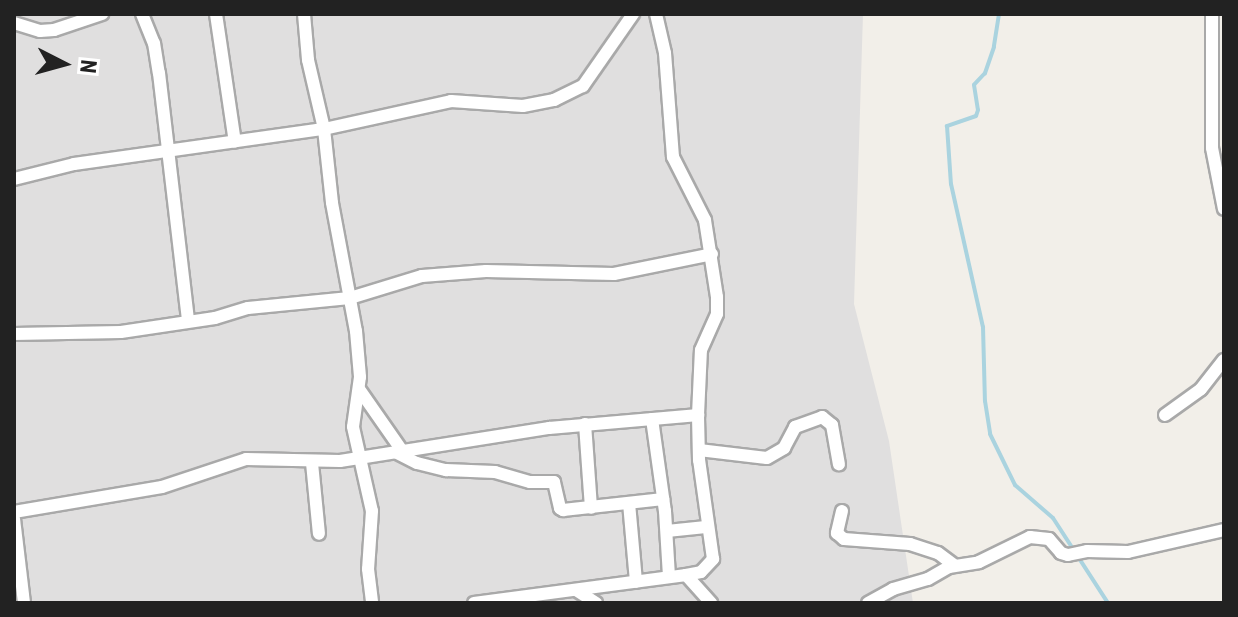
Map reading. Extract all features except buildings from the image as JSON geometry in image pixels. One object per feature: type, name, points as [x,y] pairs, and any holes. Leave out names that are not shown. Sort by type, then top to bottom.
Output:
[{"type":"street","points":[[14,23],[40,31],[54,30],[102,14]]},
{"type":"street","points":[[142,14],[154,43],[188,321]]},
{"type":"street","points":[[216,14],[235,142]]},
{"type":"street","points":[[304,14],[308,60],[324,129],[332,203],[358,355],[359,389],[353,427],[372,511],[368,569],[372,603]]},
{"type":"street","points":[[14,179],[47,169],[324,129],[451,101],[523,106],[569,96],[583,86],[633,14]]},
{"type":"street","points":[[474,603],[686,575],[701,572],[713,559],[706,527],[698,415],[701,350],[718,309],[712,254],[697,201],[673,157],[665,53],[656,14]]},
{"type":"street","points":[[1212,14],[1212,148],[1224,209]]},
{"type":"street","points":[[14,334],[99,333],[188,321],[248,308],[350,298],[422,276],[486,271],[614,274],[712,254]]},
{"type":"street","points":[[1165,415],[1201,389],[1224,360]]},
{"type":"street","points":[[359,389],[400,452],[417,463],[446,470],[485,470],[540,484],[554,482],[560,508],[591,508],[663,499]]},
{"type":"street","points":[[14,512],[162,487],[246,459],[312,463],[361,459],[585,424],[698,415]]},
{"type":"street","points":[[699,450],[767,458],[784,448],[795,427],[822,417],[832,425],[839,464]]},
{"type":"street","points":[[652,419],[667,531],[669,577]]},
{"type":"street","points":[[585,424],[591,508]]},
{"type":"street","points":[[312,463],[319,534]]},
{"type":"street","points":[[629,503],[636,582]]},
{"type":"street","points":[[842,511],[837,533],[844,539],[910,544],[938,553],[955,566]]},
{"type":"street","points":[[14,519],[24,603]]},
{"type":"street","points":[[667,531],[706,527]]},
{"type":"street","points":[[868,603],[893,589],[928,579],[955,566],[979,562],[1020,540],[1036,536],[1049,539],[1061,553],[1068,555],[1087,551],[1128,552],[1224,530]]},
{"type":"street","points":[[686,575],[711,603]]},
{"type":"street","points":[[576,590],[596,603]]},
{"type":"shaded area","points":[[14,14],[863,14],[854,304],[889,441],[913,603],[14,603]]},
{"type":"waterway","points":[[999,14],[994,47],[985,73],[974,85],[976,116],[947,126],[951,184],[983,327],[985,401],[990,434],[1015,485],[1053,518],[1108,603]]}]
